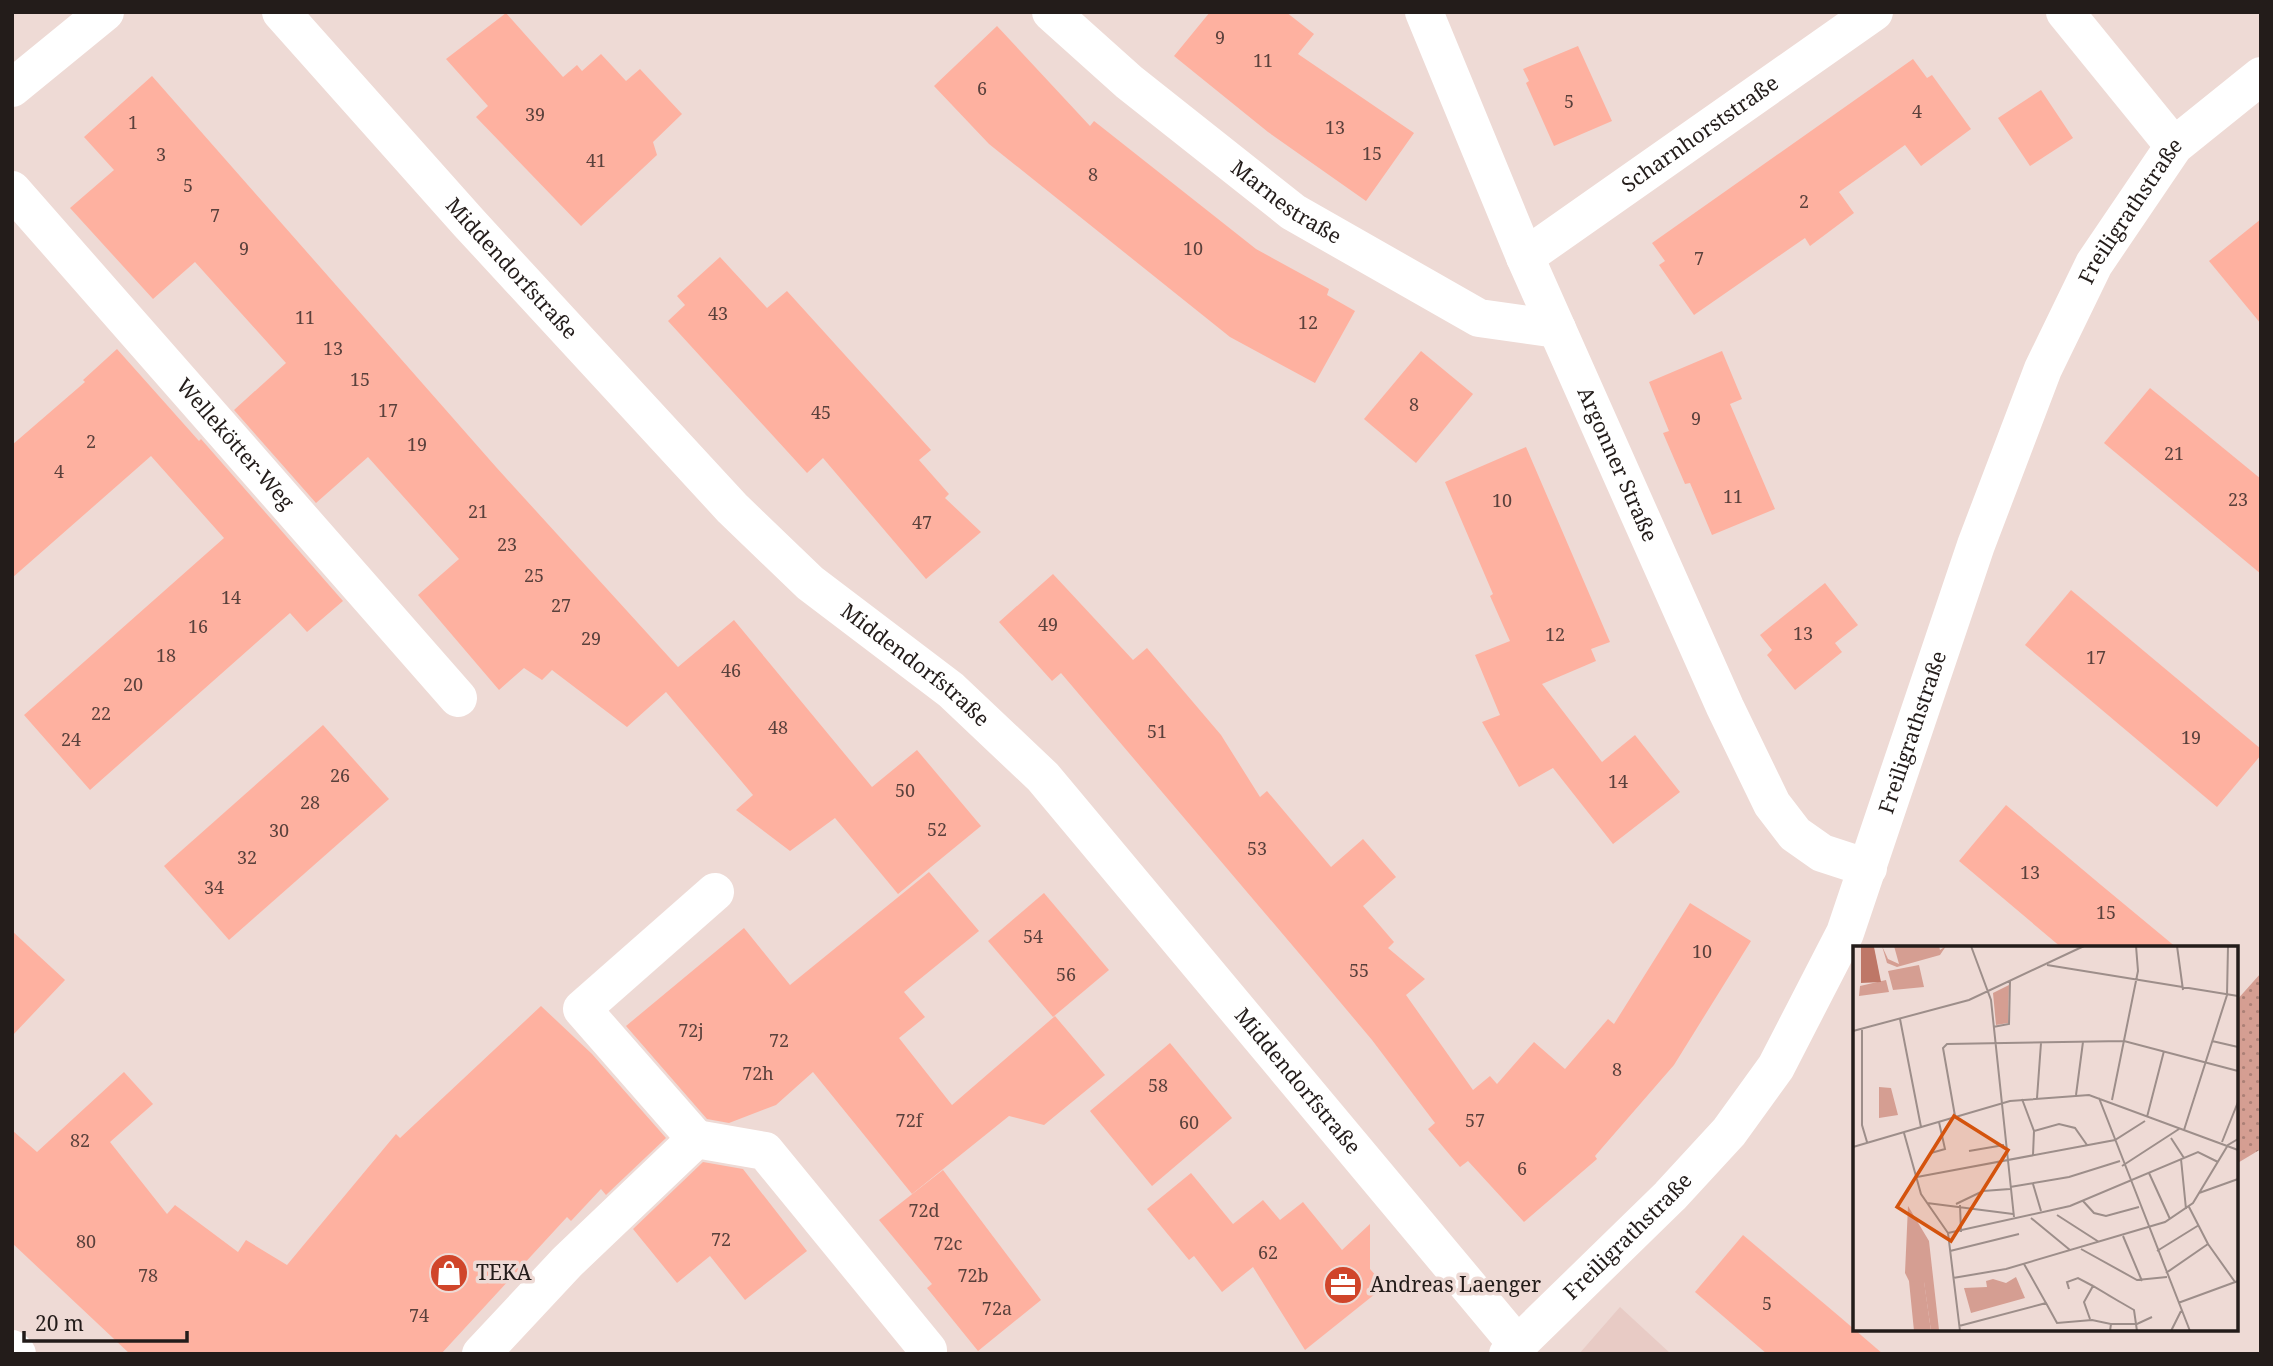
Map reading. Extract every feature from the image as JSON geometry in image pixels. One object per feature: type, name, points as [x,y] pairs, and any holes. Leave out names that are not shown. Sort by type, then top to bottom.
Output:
[{"type":"street","points":[[12,88],[105,12]]},
{"type":"street","name":"Middendorfstraße","points":[[281,12],[469,223],[732,508],[810,583],[951,690],[1043,777],[1512,1349]]},
{"type":"street","name":"Marnestraße","points":[[1051,12],[1129,82],[1293,212],[1479,318],[1557,329]]},
{"type":"street","name":"Argonner Straße","points":[[1424,12],[1525,257],[1725,708],[1772,804],[1795,834],[1822,853],[1868,868]]},
{"type":"street","name":"Scharnhorststraße","points":[[1525,257],[1874,12]]},
{"type":"street","points":[[2065,12],[2174,146]]},
{"type":"street","name":"Freiligrathstraße","points":[[1512,1349],[1670,1196],[1729,1132],[1776,1067],[1845,933],[1976,545],[2043,369],[2094,264],[2174,146],[2261,76]]},
{"type":"street","name":"Wellekötter-Weg","points":[[12,190],[458,698]]},
{"type":"street","points":[[715,892],[582,1009],[696,1139],[765,1151],[928,1350]]},
{"type":"street","points":[[481,1354],[567,1262],[696,1139]]},
{"type":"street","points":[[12,1349],[17,1354]]},
{"type":"shaded area","points":[[2261,973],[2261,1149],[2238,1163],[2238,999]]},
{"type":"shaded area","points":[[1620,1307],[1671,1354],[1579,1354]]},
{"type":"building","points":[[1210,12],[1286,12],[1314,34],[1298,54],[1414,133],[1366,201],[1268,132],[1174,56]]},
{"type":"building","points":[[506,13],[563,77],[577,65],[582,71],[601,54],[626,81],[640,69],[682,114],[653,142],[657,155],[581,226],[476,117],[488,106],[446,59]]},
{"type":"building","points":[[997,26],[1090,126],[1094,121],[1256,249],[1329,289],[1327,295],[1355,311],[1315,383],[1230,337],[989,144],[934,86]]},
{"type":"building","points":[[1578,46],[1612,121],[1554,146],[1526,83],[1529,81],[1523,69]]},
{"type":"building","points":[[1913,59],[1927,78],[1932,75],[1971,129],[1921,166],[1905,145],[1839,192],[1854,213],[1810,246],[1805,238],[1694,315],[1659,265],[1665,261],[1652,243]]},
{"type":"building","points":[[152,76],[496,467],[678,667],[734,620],[872,787],[917,750],[981,826],[898,894],[835,818],[790,851],[736,810],[753,795],[666,692],[627,727],[552,670],[542,680],[524,668],[499,690],[418,595],[459,559],[368,457],[316,503],[234,410],[286,363],[195,262],[153,299],[70,208],[114,170],[84,137]]},
{"type":"building","points":[[2041,90],[2073,138],[2030,166],[1998,118]]},
{"type":"building","points":[[2261,219],[2261,324],[2209,261]]},
{"type":"building","points":[[720,257],[767,308],[787,291],[931,450],[919,460],[949,494],[945,498],[981,532],[926,579],[823,458],[807,473],[668,321],[685,305],[677,296]]},
{"type":"building","points":[[117,349],[199,441],[201,439],[343,601],[307,632],[290,613],[90,790],[24,715],[224,538],[151,456],[12,578],[12,445],[85,382],[83,380]]},
{"type":"building","points":[[1421,351],[1473,394],[1416,463],[1364,419]]},
{"type":"building","points":[[1722,351],[1742,399],[1730,404],[1775,509],[1712,535],[1690,483],[1685,484],[1663,433],[1669,431],[1649,382]]},
{"type":"building","points":[[2150,388],[2261,479],[2261,574],[2104,443]]},
{"type":"building","points":[[1526,447],[1610,642],[1591,649],[1596,661],[1542,684],[1602,762],[1635,735],[1680,792],[1613,844],[1553,768],[1519,787],[1482,722],[1500,715],[1475,655],[1510,641],[1445,482]]},
{"type":"building","points":[[1053,574],[1133,660],[1147,648],[1221,735],[1260,797],[1267,791],[1331,867],[1363,839],[1396,877],[1363,906],[1394,942],[1388,948],[1425,979],[1406,995],[1473,1090],[1490,1076],[1497,1084],[1534,1042],[1565,1069],[1608,1019],[1614,1024],[1690,903],[1751,941],[1674,1065],[1595,1156],[1597,1159],[1524,1222],[1468,1161],[1460,1167],[1428,1129],[1435,1123],[1372,1040],[1061,673],[1052,681],[999,622]]},
{"type":"building","points":[[1825,583],[1858,625],[1835,643],[1842,652],[1795,690],[1767,655],[1772,650],[1760,635]]},
{"type":"building","points":[[2071,590],[2261,749],[2261,755],[2217,807],[2025,645]]},
{"type":"building","points":[[323,725],[389,799],[229,940],[164,866]]},
{"type":"building","points":[[2006,805],[2175,946],[2060,946],[1959,861]]},
{"type":"building","points":[[929,872],[979,931],[904,992],[925,1017],[899,1038],[952,1105],[1055,1016],[1105,1075],[1044,1125],[1009,1116],[912,1194],[813,1072],[776,1105],[729,1123],[707,1119],[626,1026],[744,928],[790,985]]},
{"type":"building","points":[[1044,893],[1109,970],[1053,1017],[988,941]]},
{"type":"building","points":[[12,931],[65,980],[12,1036]]},
{"type":"building","points":[[541,1006],[592,1054],[666,1138],[606,1195],[601,1189],[571,1221],[567,1217],[441,1354],[130,1354],[12,1243],[12,1130],[37,1152],[124,1072],[153,1104],[110,1142],[167,1214],[175,1205],[238,1252],[246,1240],[287,1265],[396,1134],[400,1138]]},
{"type":"building","points":[[1170,1043],[1232,1118],[1152,1186],[1090,1111]]},
{"type":"building","points":[[703,1162],[743,1169],[807,1251],[745,1300],[710,1256],[677,1283],[633,1229]]},
{"type":"building","points":[[943,1170],[1041,1300],[978,1351],[927,1288],[932,1284],[879,1220]]},
{"type":"building","points":[[1191,1173],[1233,1224],[1263,1200],[1280,1220],[1303,1202],[1342,1250],[1370,1224],[1370,1269],[1385,1286],[1305,1350],[1253,1267],[1222,1292],[1194,1256],[1189,1260],[1147,1209]]},
{"type":"building","points":[[1743,1235],[1883,1354],[1767,1354],[1695,1292]]},
{"type":"place","name":"TEKA","points":[[449,1273]]},
{"type":"place","name":"Andreas Laenger","points":[[1343,1285]]}]
